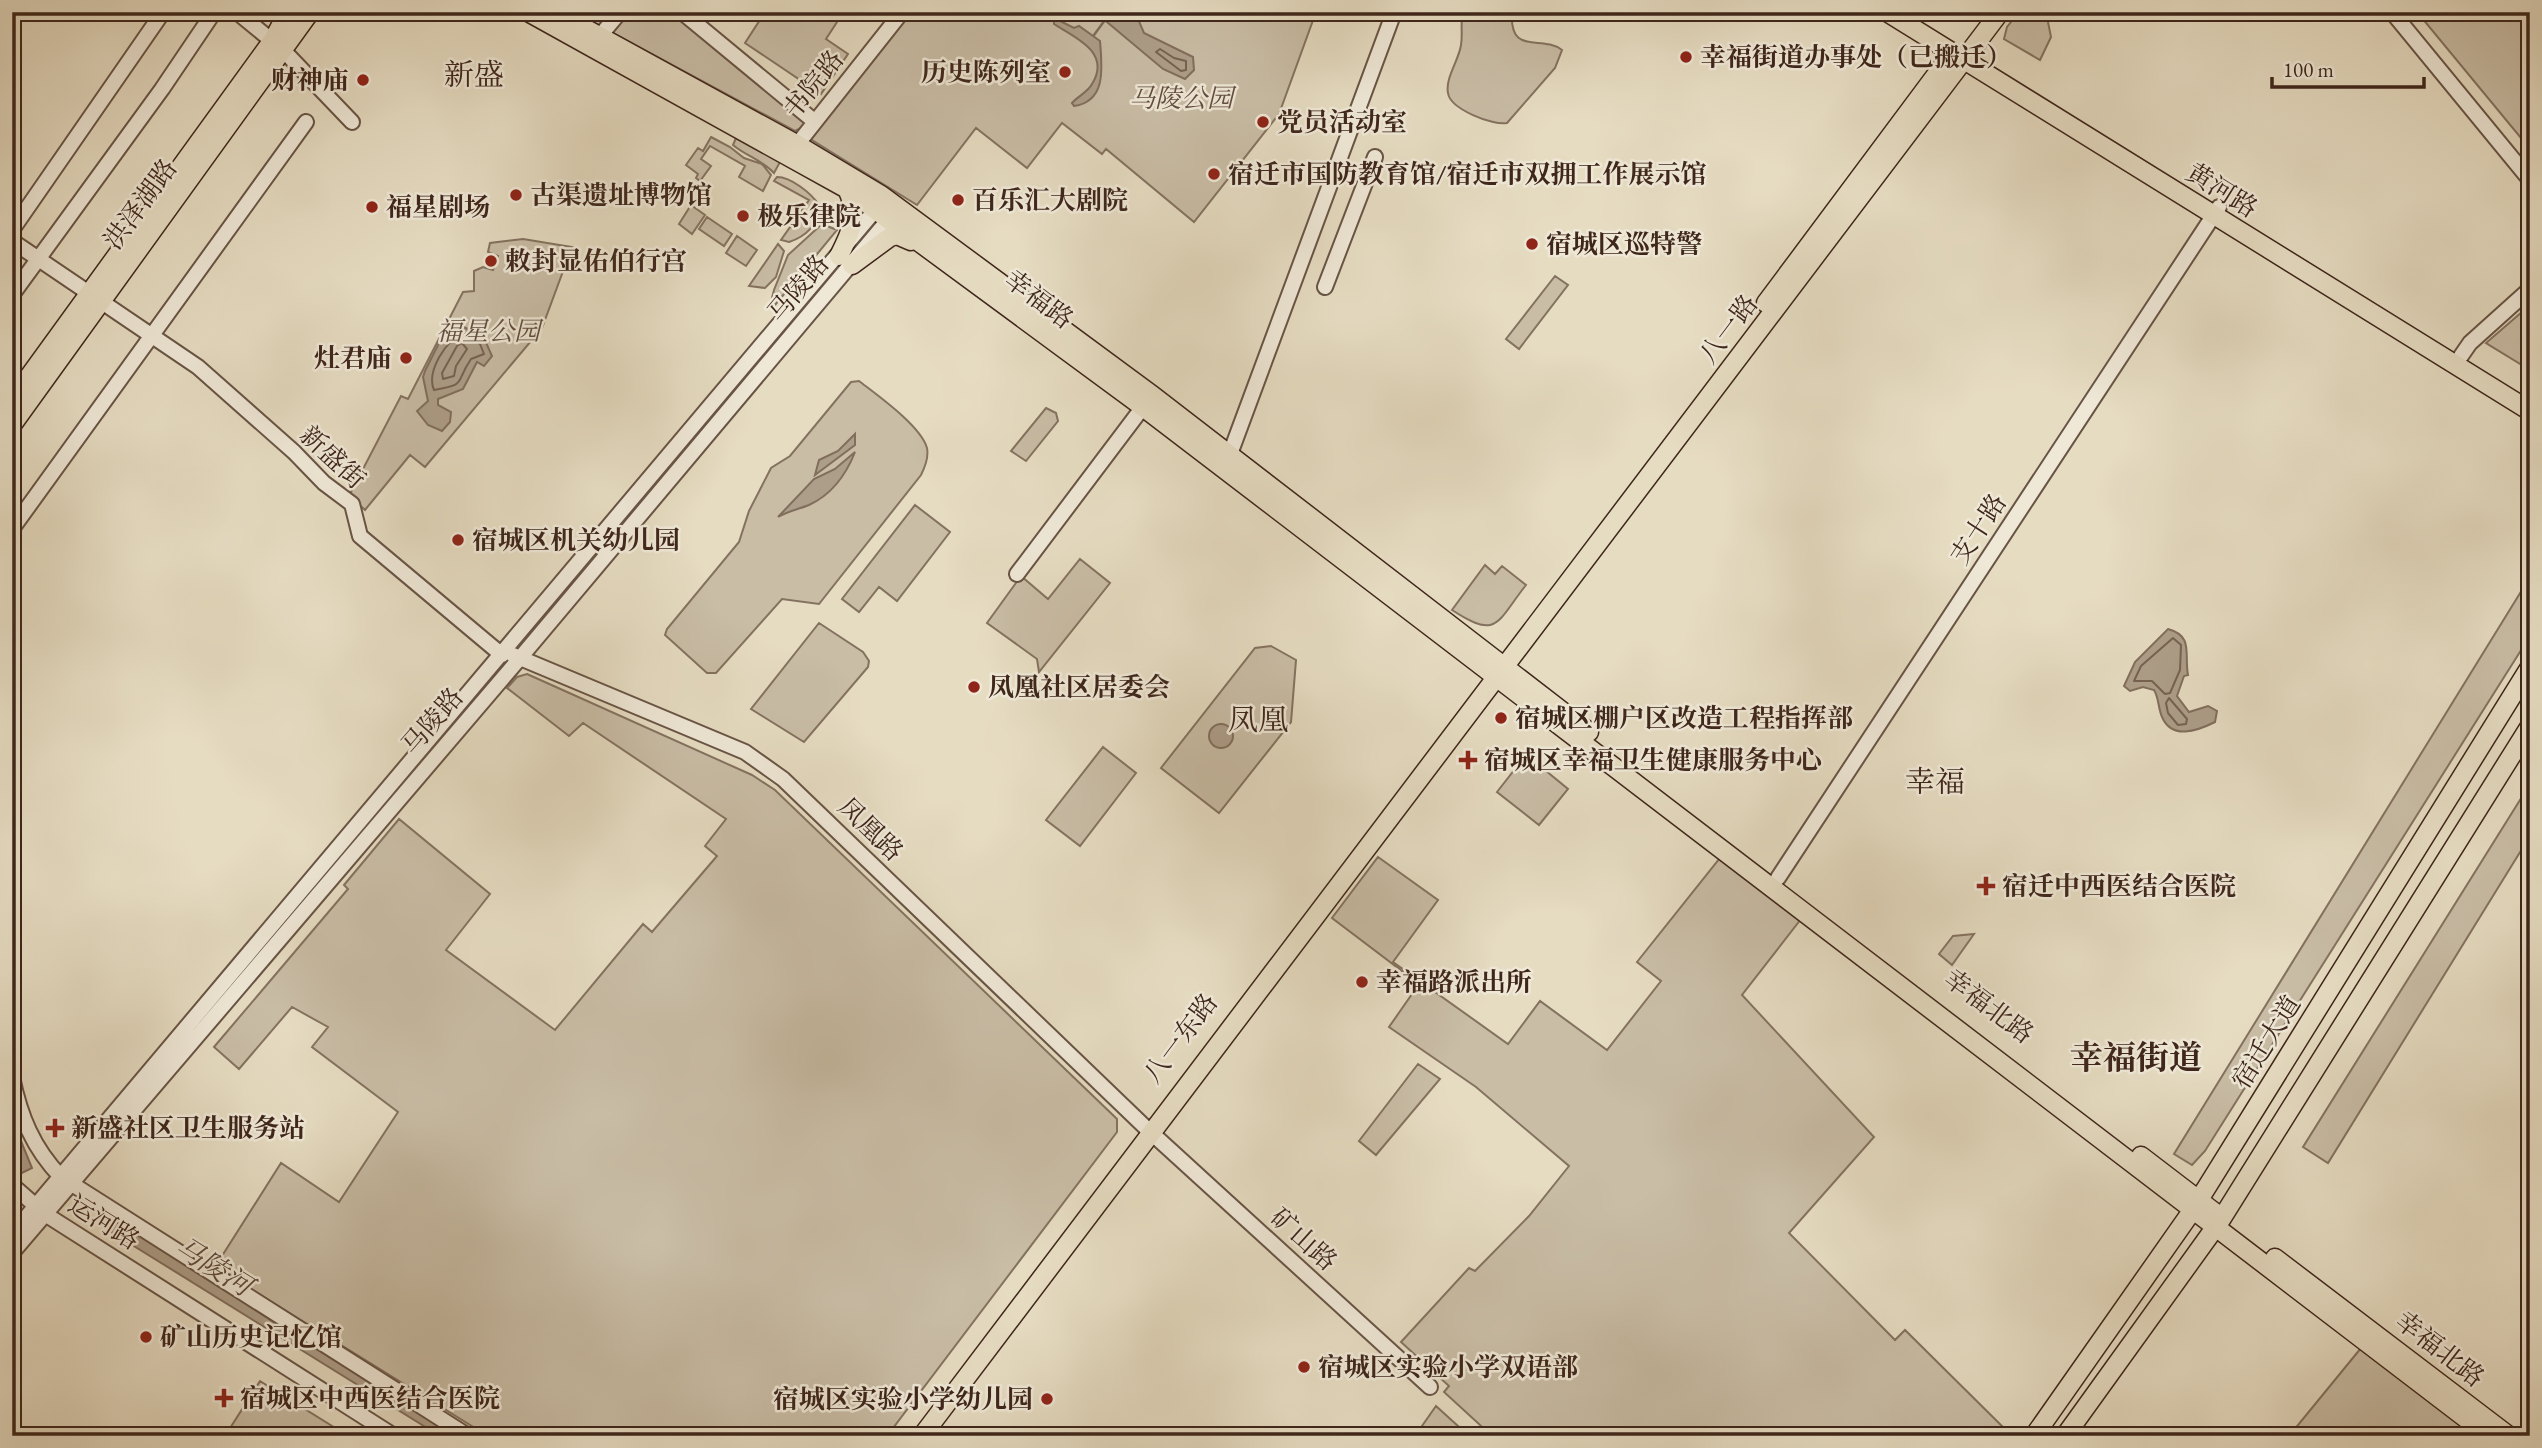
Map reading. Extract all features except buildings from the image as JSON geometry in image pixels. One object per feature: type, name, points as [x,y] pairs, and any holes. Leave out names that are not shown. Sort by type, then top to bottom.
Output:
[{"type":"main road","name":"洪泽湖路","points":[[278,45],[288,12]]},
{"type":"main road","name":"洪泽湖路","points":[[12,425],[97,297],[278,45],[310,12]]},
{"type":"main road","name":"幸福路","points":[[528,12],[596,42],[793,149],[887,209],[1148,401],[1497,670]]},
{"type":"main road","name":"幸福路","points":[[555,12],[596,42]]},
{"type":"main road","name":"黄河路","points":[[1886,12],[2530,398]]},
{"type":"main road","name":"黄河路","points":[[1905,12],[1960,54]]},
{"type":"main road","name":"八一路","points":[[1497,670],[1960,54],[1985,12]]},
{"type":"main road","name":"八一路","points":[[1960,54],[2000,12]]},
{"type":"main road","name":"幸福路","points":[[793,149],[847,189],[887,209],[924,247],[1230,454],[1497,670]]},
{"type":"main road","points":[[845,261],[855,209],[847,189]]},
{"type":"main road","name":"黄河路","points":[[2216,211],[2530,411]]},
{"type":"main road","points":[[845,261],[897,235],[924,247]]},
{"type":"main road","name":"洪泽湖路","points":[[12,400],[97,297]]},
{"type":"main road","name":"宿迁大道","points":[[2034,1436],[2194,1205],[2530,667]]},
{"type":"main road","name":"幸福北路","points":[[1497,670],[1778,878],[2194,1205]]},
{"type":"main road","name":"幸福北路","points":[[1497,670],[2194,1205],[2509,1436]]},
{"type":"main road","name":"八一东路","points":[[922,1436],[1497,670]]},
{"type":"main road","points":[[2065,1436],[2218,1223],[2530,726]]},
{"type":"main road","name":"八一东路","points":[[912,1436],[1149,1131]]},
{"type":"main road","name":"幸福北路","points":[[2218,1223],[2489,1436]]},
{"type":"street","points":[[12,230],[163,12]]},
{"type":"street","points":[[12,295],[162,89],[214,12]]},
{"type":"street","points":[[237,12],[278,45],[352,122]]},
{"type":"street","points":[[596,42],[620,12]]},
{"type":"street","points":[[682,12],[814,121]]},
{"type":"street","name":"书院路","points":[[793,149],[902,12]]},
{"type":"street","points":[[1230,454],[1394,12]]},
{"type":"street","points":[[2392,12],[2530,180]]},
{"type":"street","points":[[12,529],[306,122]]},
{"type":"street","points":[[1325,287],[1375,157]]},
{"type":"street","name":"马陵路","points":[[12,1253],[40,1210],[520,658],[887,209]]},
{"type":"street","name":"支十路","points":[[1778,878],[2216,211]]},
{"type":"street","name":"新盛街","points":[[12,242],[198,367],[294,452],[324,483],[352,504],[360,536],[504,653]]},
{"type":"street","name":"马陵路","points":[[66,1180],[504,653],[845,261]]},
{"type":"street","points":[[2461,356],[2470,343],[2530,289]]},
{"type":"street","points":[[1017,573],[1148,401]]},
{"type":"street","name":"凤凰路","points":[[504,653],[745,752],[765,765],[1149,1131]]},
{"type":"street","points":[[12,1077],[22,1115],[34,1145],[66,1180],[468,1436]]},
{"type":"street","name":"矿山路","points":[[1149,1131],[1430,1387]]},
{"type":"street","name":"运河路","points":[[12,1185],[40,1210],[394,1436]]},
{"type":"street","name":"马陵路","points":[[12,1234],[40,1210]]},
{"type":"green space","points":[[574,12],[678,12],[806,121],[805,126],[795,131]]},
{"type":"green space","points":[[765,12],[829,12],[839,19],[826,39],[848,54],[821,94],[745,43]]},
{"type":"green space","name":"马陵公园","points":[[908,12],[1316,12],[1279,114],[1194,222],[1106,149],[1102,154],[1062,123],[1027,168],[976,128],[917,205],[812,140],[810,134]]},
{"type":"green space","points":[[1463,12],[1512,12],[1512,26],[1521,40],[1562,50],[1555,68],[1507,123],[1492,122],[1473,115],[1456,105],[1448,93],[1448,81],[1461,45]]},
{"type":"green space","points":[[2019,12],[2046,12],[2051,37],[2040,60],[2004,39],[2007,27]]},
{"type":"green space","points":[[2417,12],[2530,12],[2530,149]]},
{"type":"green space","points":[[711,137],[744,158],[762,164],[771,175],[763,191],[739,177],[745,166],[710,146],[701,159],[711,166],[700,181],[696,178],[698,174],[686,165],[698,148],[703,151]]},
{"type":"green space","points":[[736,138],[780,162],[774,173],[733,145]]},
{"type":"green space","points":[[777,177],[800,186],[819,205],[817,218],[811,228],[801,237],[789,242],[781,240],[809,200],[774,181]]},
{"type":"green space","points":[[691,205],[705,215],[692,234],[679,224]]},
{"type":"green space","points":[[707,217],[732,234],[724,246],[699,229]]},
{"type":"green space","points":[[822,224],[837,230],[775,305],[772,298],[774,290],[788,255]]},
{"type":"green space","points":[[737,236],[757,250],[746,266],[726,253]]},
{"type":"green space","name":"福星公园","points":[[523,239],[572,247],[542,328],[425,467],[410,455],[365,510],[351,497],[351,492],[401,396],[408,399],[463,292],[474,291],[474,271],[483,267],[493,270],[498,256],[488,252],[490,243]]},
{"type":"green space","points":[[778,244],[784,251],[776,277],[765,288],[749,286]]},
{"type":"green space","points":[[1555,276],[1568,285],[1519,349],[1506,339]]},
{"type":"green space","points":[[2530,305],[2530,370],[2486,343]]},
{"type":"green space","points":[[859,381],[898,412],[923,439],[927,455],[921,475],[819,604],[782,599],[716,673],[707,673],[665,635],[667,629],[739,542],[749,511],[771,468],[790,456],[851,382]]},
{"type":"green space","points":[[1046,408],[1056,413],[1058,421],[1026,461],[1011,451]]},
{"type":"green space","points":[[915,505],[950,532],[897,601],[879,587],[859,612],[842,599]]},
{"type":"green space","points":[[1080,559],[1110,583],[1039,672],[1037,659],[987,623],[1021,576],[1048,599]]},
{"type":"green space","points":[[1485,565],[1495,574],[1502,566],[1526,585],[1502,618],[1488,625],[1467,619],[1452,610]]},
{"type":"green space","points":[[2530,577],[2530,636],[2205,1151],[2192,1165],[2174,1154]]},
{"type":"green space","points":[[819,623],[863,652],[869,661],[868,667],[804,742],[751,709]]},
{"type":"green space","points":[[1271,646],[1296,660],[1291,722],[1219,813],[1161,768],[1255,648]]},
{"type":"green space","points":[[527,674],[752,775],[775,790],[1117,1119],[1117,1132],[887,1436],[488,1436],[215,1267],[281,1163],[339,1202],[398,1112],[312,1047],[328,1027],[292,1007],[239,1069],[214,1047],[348,889],[344,885],[399,819],[490,894],[446,950],[555,1030],[643,924],[652,932],[717,856],[705,846],[726,819],[583,723],[569,736],[507,688],[517,677]]},
{"type":"green space","points":[[1103,747],[1136,773],[1080,846],[1046,820]]},
{"type":"green space","points":[[1519,764],[1526,770],[1530,766],[1537,771],[1540,766],[1568,789],[1539,825],[1497,792]]},
{"type":"green space","points":[[2530,784],[2530,836],[2328,1163],[2303,1147]]},
{"type":"green space","points":[[1378,857],[1438,900],[1393,962],[1508,1044],[1540,1001],[1607,1050],[1661,981],[1637,962],[1720,858],[1801,919],[1742,995],[1874,1137],[1789,1233],[1895,1340],[1905,1330],[2012,1436],[1492,1436],[1444,1392],[1449,1386],[1401,1342],[1469,1268],[1475,1271],[1529,1216],[1569,1166],[1476,1087],[1389,1027],[1419,984],[1332,918]]},
{"type":"green space","points":[[1974,934],[1952,965],[1939,954],[1953,936]]},
{"type":"green space","points":[[1418,1064],[1440,1079],[1376,1155],[1359,1141]]},
{"type":"green space","points":[[2361,1348],[2476,1436],[2289,1436]]},
{"type":"green space","points":[[260,1381],[348,1436],[225,1436]]},
{"type":"green space","points":[[1436,1406],[1469,1436],[1415,1436]]},
{"type":"water","points":[[1095,12],[1135,12],[1144,33],[1193,57],[1194,70],[1185,79],[1163,69]]},
{"type":"water","points":[[1054,18],[1074,28],[1079,26],[1100,41],[1100,81],[1097,90],[1085,103],[1074,106],[1072,103],[1088,89],[1097,73],[1094,54],[1080,40],[1054,24]]},
{"type":"water","points":[[462,326],[484,338],[492,356],[484,366],[477,362],[463,389],[438,399],[438,405],[451,412],[450,422],[442,431],[428,425],[417,411],[428,401],[423,377],[443,335]]},
{"type":"water","points":[[855,434],[855,445],[815,475],[819,460],[838,451]]},
{"type":"water","points":[[855,452],[843,476],[825,495],[809,505],[778,517],[814,479],[835,469]]},
{"type":"water","points":[[2168,629],[2182,636],[2186,647],[2188,675],[2184,676],[2177,696],[2189,712],[2208,706],[2217,711],[2215,722],[2186,732],[2172,729],[2166,724],[2154,690],[2143,687],[2130,691],[2124,686],[2135,662]]},
{"type":"water","points":[[1221,724],[1229,728],[1233,736],[1229,744],[1221,748],[1213,744],[1209,736],[1213,728]]},
{"type":"water","points":[[12,1119],[32,1168],[22,1173],[12,1154]]},
{"type":"water","points":[[107,1215],[460,1436],[440,1436],[100,1225]]},
{"type":"waterway","points":[[1094,35],[1105,20]]},
{"type":"place","name":"幸福街道办事处（已搬迁）","points":[[1686,57]]},
{"type":"place","name":"历史陈列室","points":[[1065,72]]},
{"type":"place","name":"财神庙","points":[[363,80]]},
{"type":"place","name":"党员活动室","points":[[1263,122]]},
{"type":"place","name":"宿迁市国防教育馆/宿迁市双拥工作展示馆","points":[[1214,174]]},
{"type":"place","name":"古渠遗址博物馆","points":[[516,195]]},
{"type":"place","name":"百乐汇大剧院","points":[[958,200]]},
{"type":"place","name":"福星剧场","points":[[372,207]]},
{"type":"place","name":"极乐律院","points":[[743,216]]},
{"type":"place","name":"宿城区巡特警","points":[[1532,244]]},
{"type":"place","name":"敕封显佑伯行宫","points":[[491,261]]},
{"type":"place","name":"灶君庙","points":[[406,358]]},
{"type":"place","name":"宿城区机关幼儿园","points":[[458,540]]},
{"type":"place","name":"凤凰社区居委会","points":[[974,687]]},
{"type":"place","name":"宿城区棚户区改造工程指挥部","points":[[1501,718]]},
{"type":"place","name":"宿城区幸福卫生健康服务中心","points":[[1468,760]]},
{"type":"place","name":"宿迁中西医结合医院","points":[[1986,886]]},
{"type":"place","name":"幸福路派出所","points":[[1362,982]]},
{"type":"place","name":"新盛社区卫生服务站","points":[[55,1128]]},
{"type":"place","name":"矿山历史记忆馆","points":[[146,1337]]},
{"type":"place","name":"宿城区实验小学双语部","points":[[1304,1367]]},
{"type":"place","name":"宿城区中西医结合医院","points":[[224,1398]]},
{"type":"place","name":"宿城区实验小学幼儿园","points":[[1047,1399]]},
{"type":"district","name":"新盛","points":[[474,75]]},
{"type":"district","name":"凤凰","points":[[1258,720]]},
{"type":"district","name":"幸福","points":[[1935,782]]},
{"type":"district","name":"幸福街道","points":[[2136,1057]]},
{"type":"water label","name":"马陵河","points":[[214,1266]]}]
